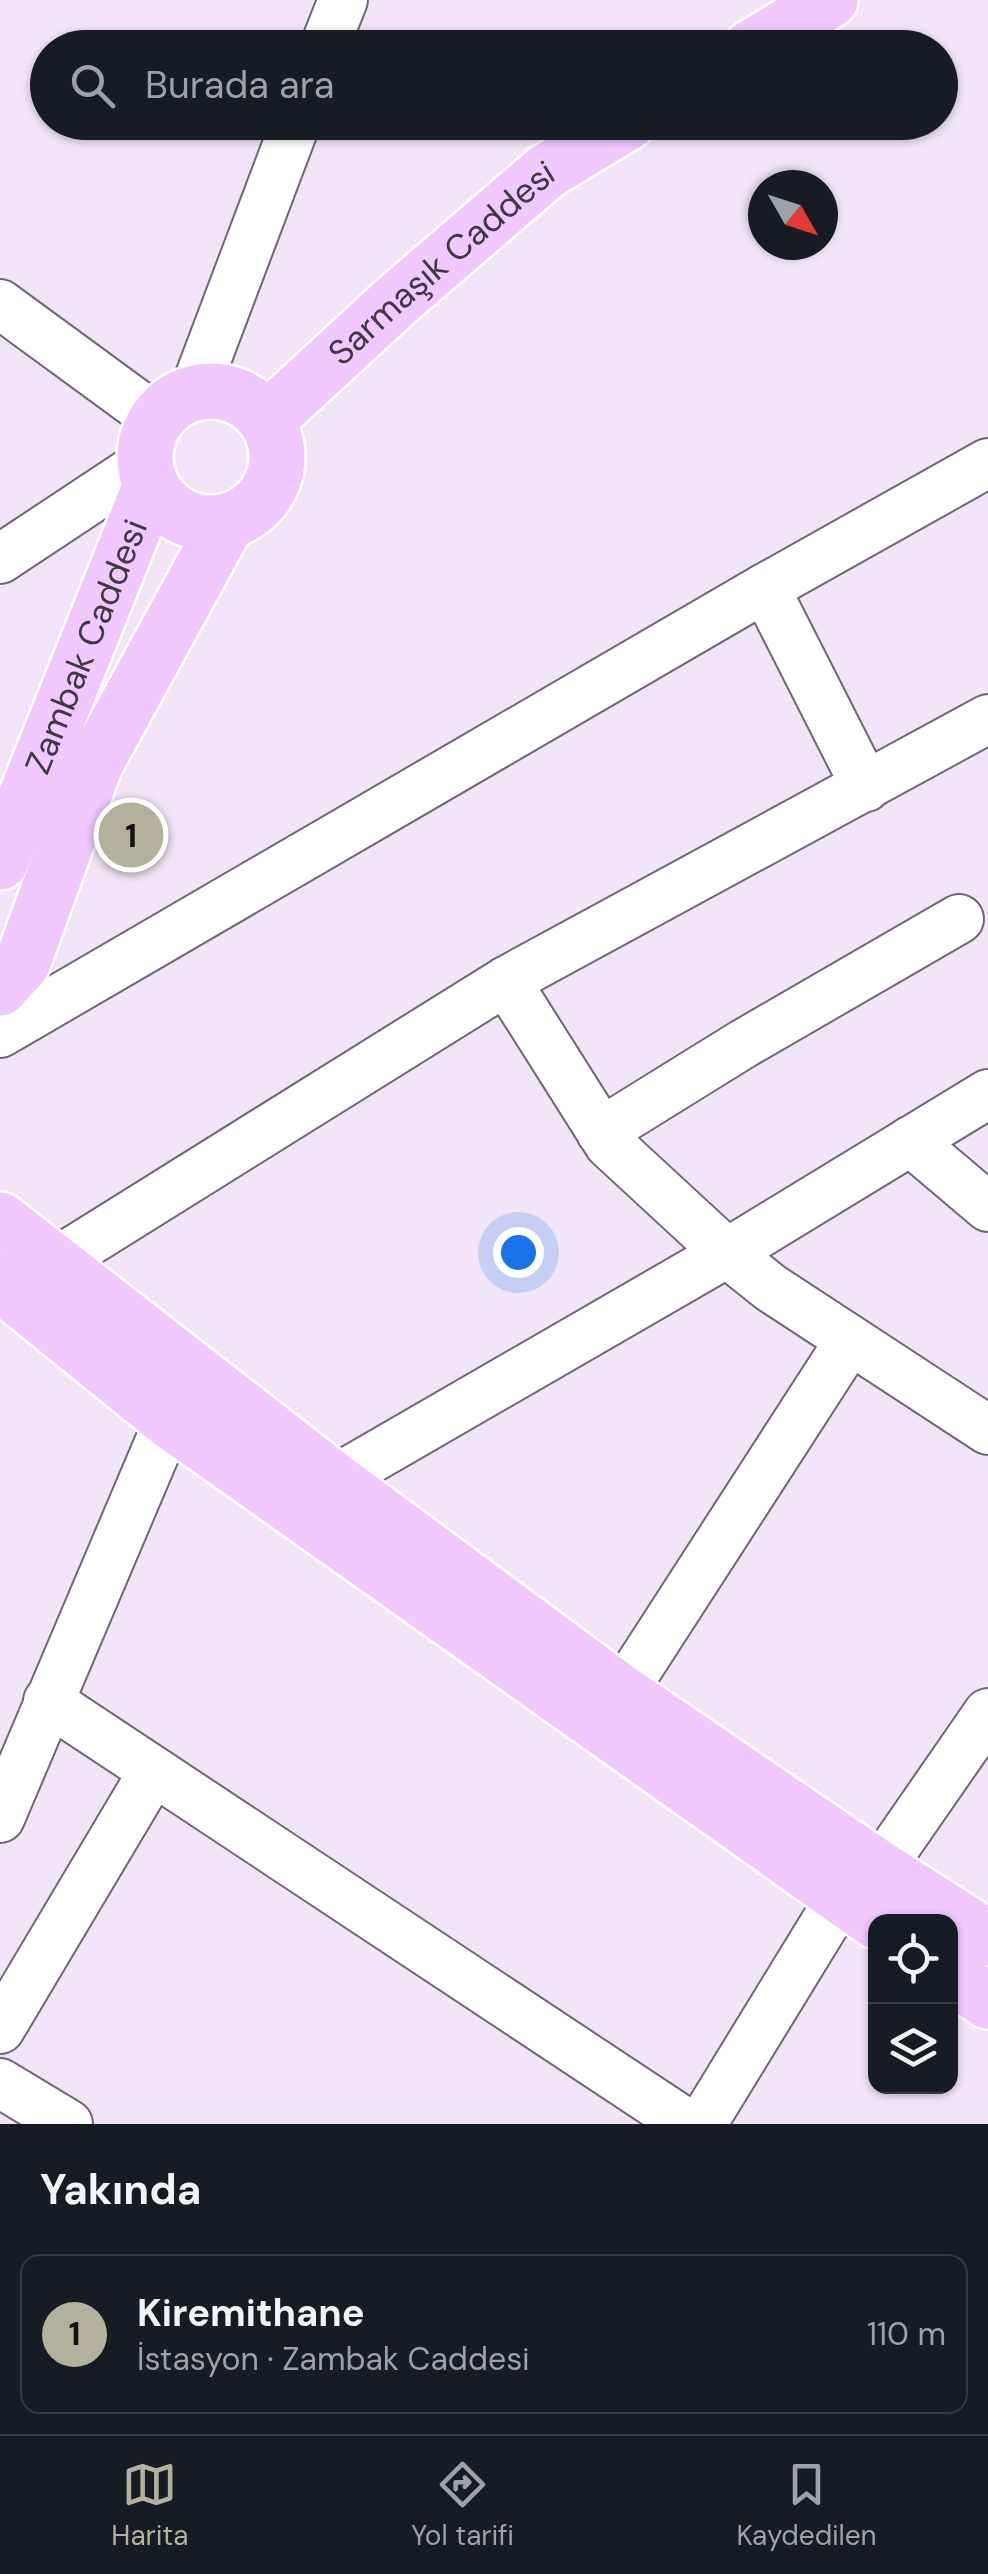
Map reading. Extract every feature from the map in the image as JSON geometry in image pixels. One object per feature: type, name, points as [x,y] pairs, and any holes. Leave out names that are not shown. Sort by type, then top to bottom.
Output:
[{"type":"main road","points":[[781,30],[830,0]]},
{"type":"main road","name":"Sarmaşık Caddesi","points":[[267,420],[396,300],[547,172],[599,140]]},
{"type":"main road","points":[[214,390],[235,394],[253,404],[267,420],[276,439],[278,460],[274,480],[248,513],[206,524],[183,518],[164,504],[162,440],[214,390]]},
{"type":"main road","name":"Zambak Caddesi","points":[[0,862],[162,440]]},
{"type":"main road","name":"Zambak Caddesi","points":[[0,988],[22,964],[95,764],[228,521]]},
{"type":"main road","points":[[0,1220],[334,1480],[622,1693],[866,1896]]},
{"type":"main road","points":[[0,1283],[169,1420],[866,1896],[988,1938]]},
{"type":"main road","points":[[958,1980],[988,2001]]},
{"type":"street","points":[[0,559],[162,440],[288,140]]},
{"type":"street","points":[[0,304],[162,440]]},
{"type":"street","points":[[0,1033],[765,588],[988,463]]},
{"type":"street","points":[[765,588],[866,787]]},
{"type":"street","points":[[54,1263],[506,981],[988,719]]},
{"type":"street","points":[[601,1132],[742,1044],[959,919]]},
{"type":"street","points":[[506,981],[609,1144],[770,1288],[988,1430]]},
{"type":"street","points":[[334,1480],[727,1252],[988,1094]]},
{"type":"street","points":[[910,1141],[988,1207]]},
{"type":"street","points":[[622,1693],[850,1340]]},
{"type":"street","points":[[0,1818],[169,1420]]},
{"type":"street","points":[[48,1700],[687,2124]]},
{"type":"street","points":[[702,2124],[866,1896],[988,1713]]},
{"type":"street","points":[[0,2029],[153,1772]]},
{"type":"street","points":[[0,2083],[54,2120]]},
{"type":"place","name":"Kiremithane","points":[[131,835]]}]
